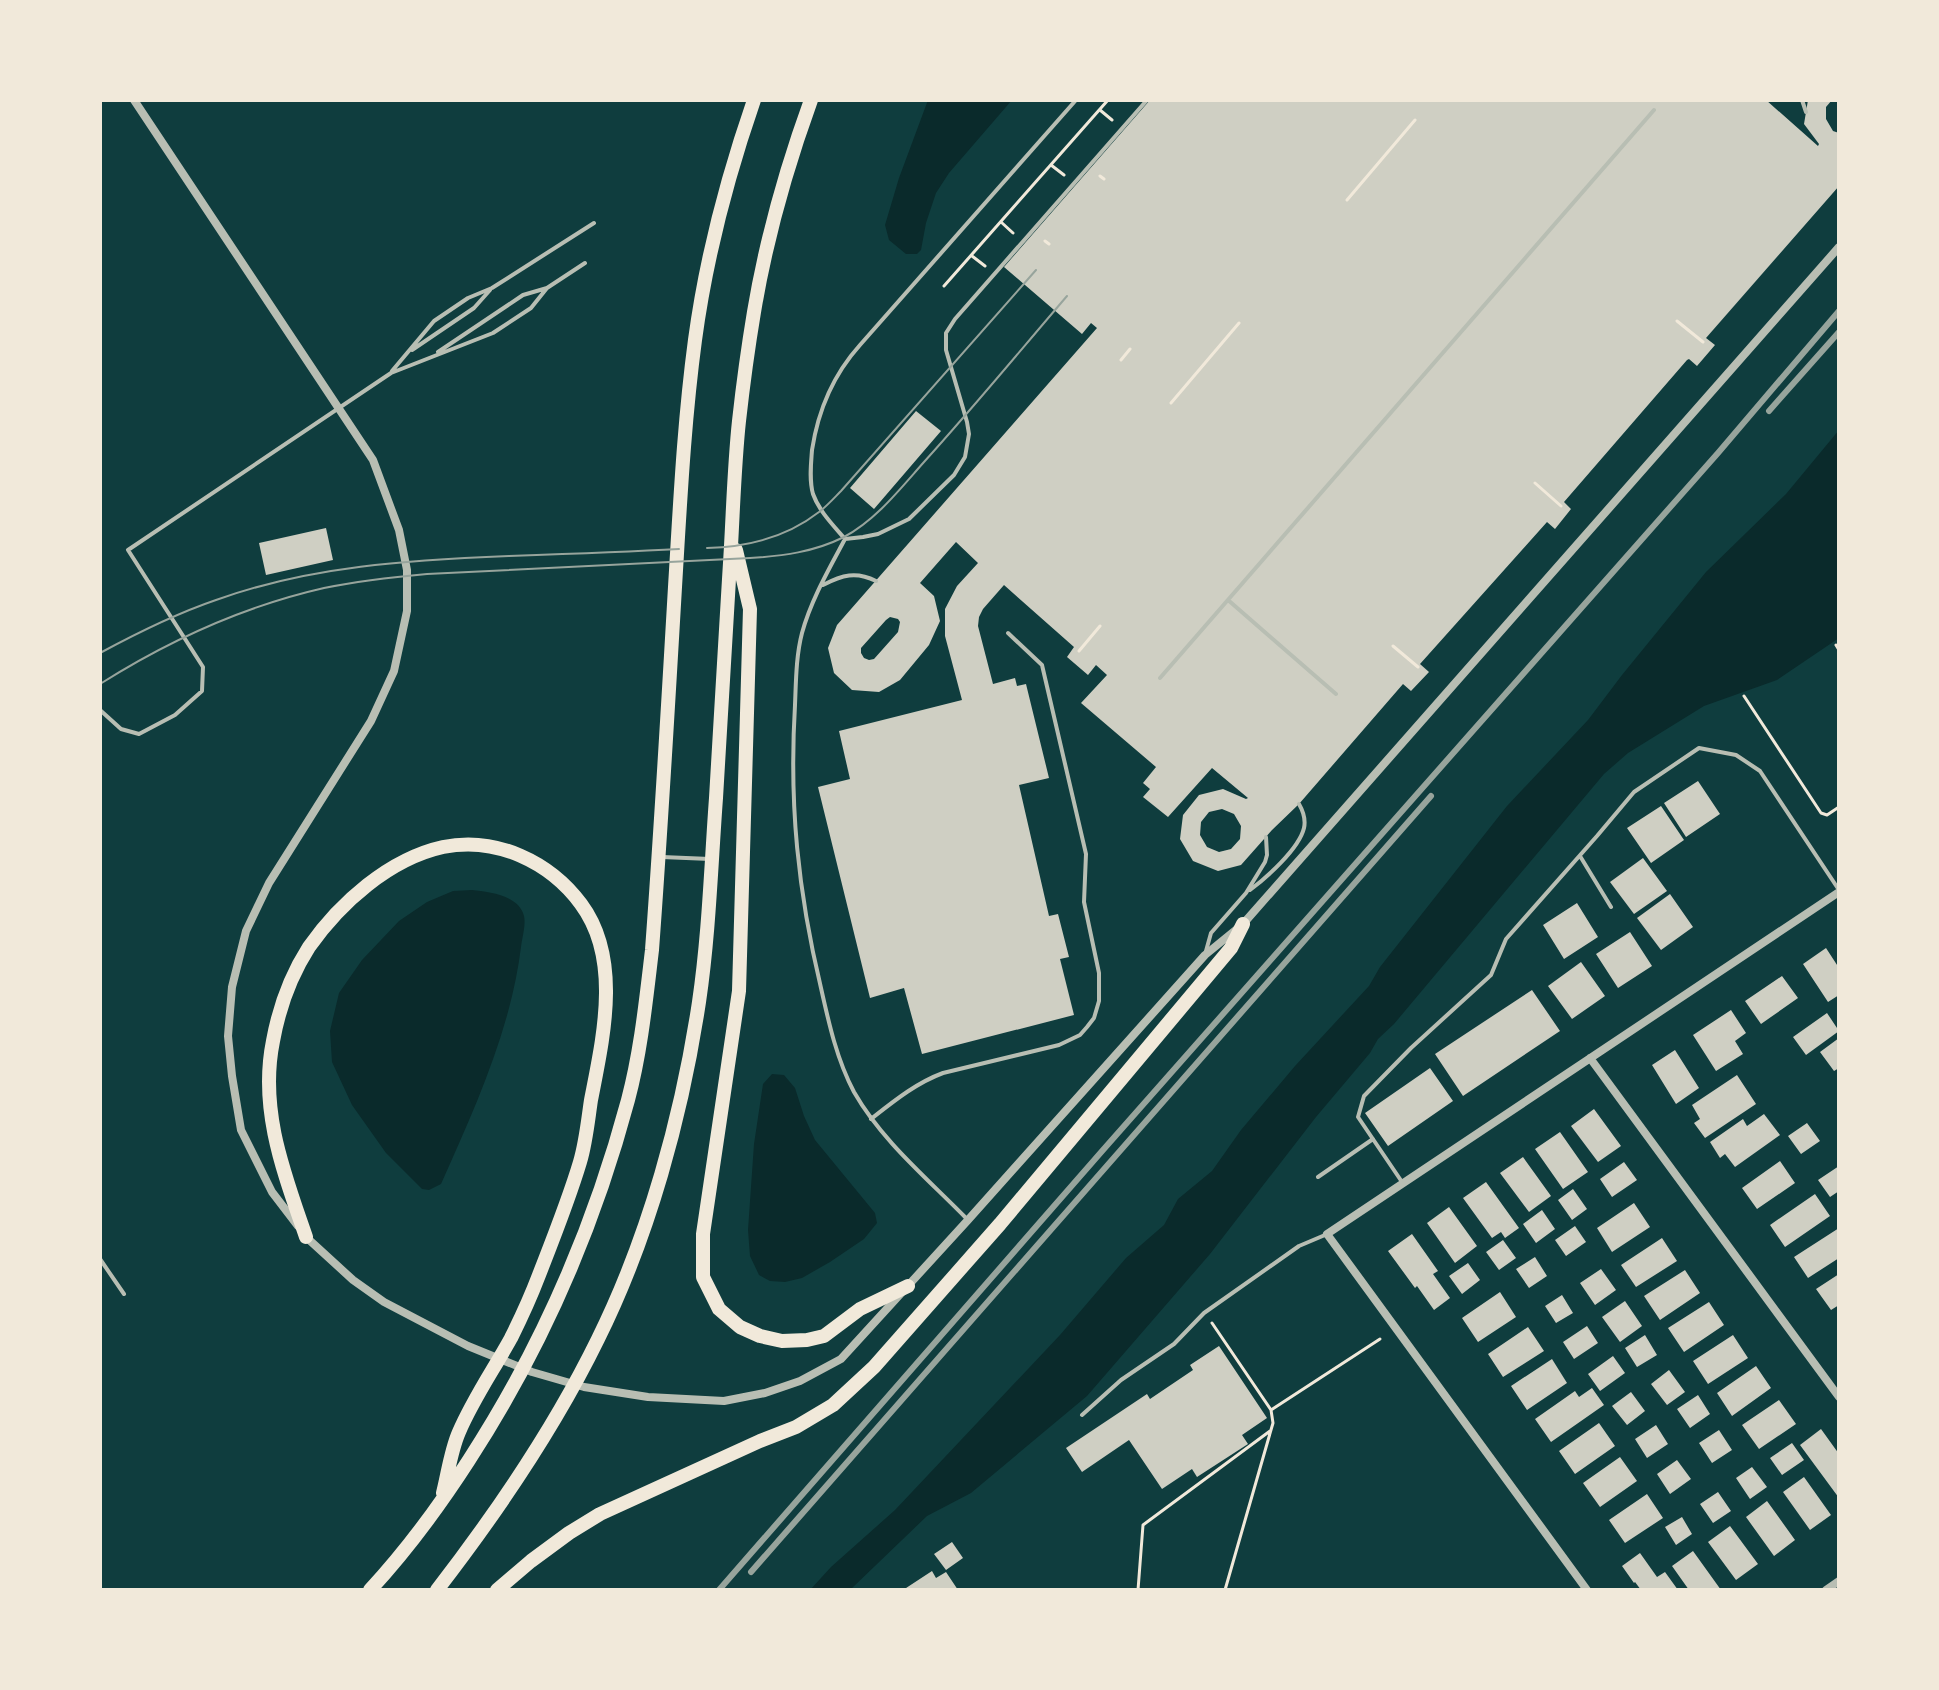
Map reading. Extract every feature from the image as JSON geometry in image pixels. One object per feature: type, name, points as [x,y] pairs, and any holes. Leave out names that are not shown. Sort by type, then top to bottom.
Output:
[{"type":"main road","points":[[370,1590],[440,1505],[498,1416],[543,1331],[581,1246],[606,1177],[629,1097],[652,950],[684,458],[695,338],[706,271],[726,187],[754,100]]},
{"type":"main road","points":[[437,1590],[515,1485],[564,1404],[599,1337],[652,1203],[669,1143],[699,1001],[712,859],[739,421],[755,310],[773,224],[795,144],[811,100]]},
{"type":"main road","points":[[732,533],[750,609],[739,991],[703,1234],[703,1277],[719,1309],[740,1327],[782,1341],[824,1336],[860,1309],[908,1286]]},
{"type":"main road","points":[[306,1237],[276,1147],[270,1113],[269,1077],[272,1043],[280,1012],[309,947],[349,900],[392,869],[420,855],[444,847],[468,845],[513,852],[531,860],[558,878],[582,905],[598,935],[605,969],[604,1030],[580,1160],[539,1276],[512,1336],[458,1434],[440,1505]]},
{"type":"main road","points":[[497,1590],[531,1561],[600,1514],[796,1427],[833,1405],[874,1367],[1000,1224],[1231,948],[1243,924]]},
{"type":"street","points":[[134,100],[373,460],[399,530],[407,570],[407,611],[394,671],[371,721],[269,883],[246,931],[232,987],[228,1036],[241,1130],[272,1192],[306,1237],[353,1280],[384,1302],[468,1346],[532,1372],[584,1387],[648,1397],[724,1401],[765,1393],[800,1381],[841,1359],[1205,955],[1243,924],[1839,247]]},
{"type":"street","points":[[1587,1590],[1327,1234],[1839,891]]},
{"type":"street","points":[[1590,1058],[1839,1397]]},
{"type":"street","points":[[1826,1590],[1839,1581]]},
{"type":"lane","points":[[845,539],[819,507],[811,481],[819,417],[839,372],[1076,100]]},
{"type":"lane","points":[[845,539],[878,534],[909,519],[954,475],[965,457],[969,434],[947,357],[946,333],[1147,100]]},
{"type":"lane","points":[[1802,100],[1806,112]]},
{"type":"lane","points":[[1160,678],[1654,110]]},
{"type":"lane","points":[[391,373],[434,321],[594,223]]},
{"type":"lane","points":[[429,358],[523,295],[547,288],[585,263]]},
{"type":"lane","points":[[408,352],[474,308],[492,288]]},
{"type":"lane","points":[[100,710],[121,729],[139,734],[175,715],[202,691],[203,667],[128,550],[391,373],[493,333],[531,308],[547,288]]},
{"type":"lane","points":[[845,539],[811,607],[798,658],[793,810],[806,925],[844,1071],[871,1119],[968,1220]]},
{"type":"lane","points":[[821,586],[848,575],[865,575],[876,581]]},
{"type":"lane","points":[[1228,600],[1336,694]]},
{"type":"lane","points":[[871,1119],[930,1078],[1070,1041],[1080,1035],[1097,1011],[1101,987],[1084,902],[1086,854],[1042,665],[1008,633]]},
{"type":"lane","points":[[1403,1183],[1358,1117],[1364,1096],[1491,975],[1506,939],[1634,792],[1699,748],[1736,755],[1760,771],[1839,891]]},
{"type":"lane","points":[[1246,893],[1264,880],[1301,836],[1305,826],[1299,804]]},
{"type":"lane","points":[[1205,955],[1211,933],[1246,893],[1265,862],[1266,837]]},
{"type":"lane","points":[[1580,856],[1611,907]]},
{"type":"lane","points":[[659,857],[712,859]]},
{"type":"lane","points":[[1318,1177],[1373,1139]]},
{"type":"lane","points":[[1082,1415],[1121,1380],[1174,1344],[1204,1313],[1299,1246],[1327,1234]]},
{"type":"lane","points":[[100,1259],[124,1294]]},
{"type":"path","points":[[944,286],[1108,100]]},
{"type":"path","points":[[1100,109],[1112,120]]},
{"type":"path","points":[[1347,200],[1415,120]]},
{"type":"path","points":[[1051,165],[1064,175]]},
{"type":"path","points":[[1100,176],[1104,179]]},
{"type":"path","points":[[1001,222],[1013,233]]},
{"type":"path","points":[[972,256],[985,266]]},
{"type":"path","points":[[1677,321],[1703,342]]},
{"type":"path","points":[[1171,403],[1239,323]]},
{"type":"path","points":[[1121,360],[1130,349]]},
{"type":"path","points":[[1535,483],[1561,506]]},
{"type":"path","points":[[1079,651],[1100,626]]},
{"type":"path","points":[[1393,646],[1418,667]]},
{"type":"path","points":[[1744,696],[1821,813],[1827,815],[1839,807]]},
{"type":"path","points":[[1204,1313],[1271,1410],[1273,1423],[1225,1590]]},
{"type":"path","points":[[1271,1410],[1380,1339]]},
{"type":"path","points":[[1138,1590],[1143,1525],[1270,1431]]},
{"type":"water","points":[[928,100],[1012,100],[949,173],[936,193],[921,250],[917,254],[906,254],[889,240],[885,225]]},
{"type":"water","points":[[1839,430],[1839,638],[1777,680],[1704,706],[1628,753],[1604,774],[1394,1024],[1378,1039],[1210,1254],[1087,1396],[971,1493],[927,1516],[850,1590],[810,1590],[895,1510],[1060,1335],[1126,1258],[1164,1225],[1178,1199],[1212,1171],[1241,1130],[1295,1066],[1369,986],[1380,967],[1507,806],[1588,720],[1706,572],[1786,494]]},
{"type":"water","points":[[472,890],[510,899],[521,909],[525,923],[516,978],[490,1068],[454,1155],[441,1184],[429,1190],[422,1189],[386,1153],[352,1105],[332,1062],[330,1031],[339,993],[362,960],[399,921],[427,902],[453,891]]},
{"type":"water","points":[[772,1074],[784,1075],[795,1088],[815,1140],[875,1213],[877,1223],[864,1239],[830,1262],[802,1278],[785,1282],[770,1281],[759,1275],[750,1256],[748,1230],[754,1144],[763,1084]]},
{"type":"building","points":[[1150,100],[1766,100],[1818,146],[1804,124],[1808,100],[1832,100],[1826,107],[1826,119],[1833,131],[1839,133],[1839,186],[1706,338],[1715,345],[1697,366],[1687,360],[1564,502],[1571,509],[1555,529],[1547,522],[1420,664],[1429,672],[1411,691],[1403,684],[1299,804],[1241,865],[1218,871],[1193,861],[1180,839],[1183,815],[1199,795],[1223,789],[1248,798],[1212,768],[1168,817],[1143,797],[1150,789],[1143,783],[1156,767],[1081,703],[1107,675],[1096,665],[1088,675],[1067,657],[1074,647],[1004,585],[983,609],[978,626],[993,684],[1015,678],[1017,686],[1026,684],[1049,778],[1019,785],[1049,916],[1058,914],[1069,957],[1060,959],[1074,1015],[922,1054],[904,988],[870,998],[818,787],[850,779],[839,731],[962,700],[945,636],[945,609],[957,586],[978,563],[956,542],[920,583],[934,596],[940,621],[929,645],[900,680],[879,692],[852,690],[834,673],[828,648],[837,625],[1097,328],[1091,323],[1082,334],[1004,267]],"holes":[[[890,617],[900,622],[898,632],[874,659],[864,658],[861,648]],[[1222,809],[1234,814],[1241,826],[1240,839],[1231,849],[1219,852],[1207,847],[1200,835],[1201,822],[1209,812]]]},
{"type":"building","points":[[916,411],[941,431],[874,509],[850,488]]},
{"type":"building","points":[[326,528],[333,560],[266,575],[259,543]]},
{"type":"building","points":[[1698,781],[1720,814],[1686,837],[1664,803]]},
{"type":"building","points":[[1661,806],[1684,840],[1651,863],[1627,828]]},
{"type":"building","points":[[1643,858],[1667,891],[1634,914],[1610,882]]},
{"type":"building","points":[[1670,894],[1693,927],[1661,950],[1637,918]]},
{"type":"building","points":[[1577,903],[1598,937],[1564,959],[1543,925]]},
{"type":"building","points":[[1630,932],[1652,966],[1618,988],[1596,954]]},
{"type":"building","points":[[1826,948],[1839,968],[1839,995],[1828,1002],[1803,964]]},
{"type":"building","points":[[1581,962],[1605,996],[1572,1019],[1548,986]]},
{"type":"building","points":[[1782,976],[1798,998],[1761,1024],[1745,1001]]},
{"type":"building","points":[[1532,990],[1560,1031],[1463,1096],[1435,1054]]},
{"type":"building","points":[[1731,1010],[1746,1033],[1735,1041],[1743,1054],[1716,1071],[1693,1035]]},
{"type":"building","points":[[1827,1013],[1839,1031],[1806,1055],[1793,1037]]},
{"type":"building","points":[[1839,1038],[1839,1068],[1834,1071],[1820,1052]]},
{"type":"building","points":[[1675,1050],[1699,1088],[1676,1104],[1652,1065]]},
{"type":"building","points":[[1430,1068],[1453,1101],[1388,1146],[1365,1113]]},
{"type":"building","points":[[1737,1075],[1756,1104],[1705,1138],[1694,1123],[1700,1119],[1692,1105]]},
{"type":"building","points":[[1594,1109],[1621,1146],[1598,1162],[1571,1126]]},
{"type":"building","points":[[1764,1114],[1780,1135],[1735,1167],[1725,1154],[1720,1158],[1710,1142],[1743,1119],[1747,1126]]},
{"type":"building","points":[[1807,1123],[1820,1141],[1801,1154],[1788,1136]]},
{"type":"building","points":[[1560,1132],[1588,1172],[1563,1189],[1535,1149]]},
{"type":"building","points":[[1523,1157],[1551,1196],[1529,1212],[1500,1173]]},
{"type":"building","points":[[1780,1161],[1795,1183],[1757,1209],[1742,1188]]},
{"type":"building","points":[[1624,1162],[1637,1180],[1612,1197],[1600,1179]]},
{"type":"building","points":[[1839,1166],[1839,1191],[1830,1197],[1818,1180]]},
{"type":"building","points":[[1486,1182],[1519,1228],[1505,1238],[1501,1232],[1492,1238],[1463,1198]]},
{"type":"building","points":[[1573,1189],[1587,1209],[1572,1220],[1558,1200]]},
{"type":"building","points":[[1815,1194],[1830,1216],[1785,1247],[1770,1225]]},
{"type":"building","points":[[1634,1203],[1650,1227],[1612,1252],[1597,1228]]},
{"type":"building","points":[[1449,1207],[1477,1246],[1455,1263],[1427,1223]]},
{"type":"building","points":[[1542,1210],[1555,1229],[1536,1243],[1523,1224]]},
{"type":"building","points":[[1575,1226],[1586,1242],[1566,1256],[1555,1240]]},
{"type":"building","points":[[1839,1228],[1839,1258],[1808,1278],[1794,1257]]},
{"type":"building","points":[[1412,1234],[1438,1271],[1433,1274],[1450,1298],[1434,1310],[1388,1251]]},
{"type":"building","points":[[1662,1238],[1677,1261],[1636,1287],[1621,1265]]},
{"type":"building","points":[[1503,1240],[1516,1258],[1499,1270],[1486,1252]]},
{"type":"building","points":[[1535,1257],[1547,1276],[1529,1288],[1516,1269]]},
{"type":"building","points":[[1468,1263],[1480,1280],[1462,1294],[1449,1276]]},
{"type":"building","points":[[1601,1269],[1616,1290],[1595,1305],[1580,1283]]},
{"type":"building","points":[[1685,1270],[1700,1293],[1660,1320],[1644,1296]]},
{"type":"building","points":[[1839,1274],[1839,1305],[1831,1310],[1816,1289]]},
{"type":"building","points":[[1500,1292],[1516,1317],[1478,1342],[1462,1318]]},
{"type":"building","points":[[1562,1295],[1573,1313],[1556,1323],[1545,1306]]},
{"type":"building","points":[[1625,1301],[1642,1326],[1620,1342],[1602,1317]]},
{"type":"building","points":[[1709,1302],[1724,1325],[1684,1352],[1668,1328]]},
{"type":"building","points":[[1587,1326],[1598,1343],[1574,1359],[1563,1342]]},
{"type":"building","points":[[1528,1327],[1544,1351],[1503,1377],[1488,1354]]},
{"type":"building","points":[[1645,1335],[1657,1355],[1637,1367],[1625,1348]]},
{"type":"building","points":[[1733,1335],[1748,1358],[1708,1384],[1693,1361]]},
{"type":"building","points":[[1219,1346],[1267,1418],[1242,1435],[1248,1444],[1197,1477],[1192,1469],[1162,1489],[1129,1440],[1082,1472],[1066,1448],[1147,1394],[1150,1399],[1193,1370],[1190,1365]]},
{"type":"building","points":[[1613,1356],[1625,1373],[1600,1391],[1588,1374]]},
{"type":"building","points":[[1552,1359],[1567,1383],[1527,1410],[1511,1386]]},
{"type":"building","points":[[1756,1366],[1771,1388],[1732,1416],[1717,1393]]},
{"type":"building","points":[[1669,1370],[1685,1392],[1667,1405],[1651,1384]]},
{"type":"building","points":[[1592,1388],[1604,1405],[1551,1442],[1535,1419],[1575,1391],[1579,1397]]},
{"type":"building","points":[[1631,1392],[1645,1411],[1627,1425],[1612,1406]]},
{"type":"building","points":[[1698,1395],[1710,1414],[1690,1428],[1677,1409]]},
{"type":"building","points":[[1779,1400],[1796,1424],[1759,1449],[1742,1425]]},
{"type":"building","points":[[1599,1423],[1615,1446],[1575,1474],[1559,1451]]},
{"type":"building","points":[[1656,1425],[1668,1444],[1647,1458],[1635,1439]]},
{"type":"building","points":[[1821,1429],[1839,1454],[1839,1498],[1800,1445]]},
{"type":"building","points":[[1719,1430],[1732,1450],[1712,1463],[1699,1443]]},
{"type":"building","points":[[1792,1443],[1804,1460],[1782,1475],[1770,1458]]},
{"type":"building","points":[[1620,1457],[1637,1481],[1600,1507],[1583,1483]]},
{"type":"building","points":[[1677,1460],[1691,1479],[1670,1494],[1657,1474]]},
{"type":"building","points":[[1752,1467],[1767,1487],[1750,1499],[1736,1478]]},
{"type":"building","points":[[1804,1477],[1831,1515],[1810,1530],[1783,1492]]},
{"type":"building","points":[[1718,1492],[1731,1511],[1713,1523],[1700,1504]]},
{"type":"building","points":[[1647,1494],[1663,1518],[1625,1543],[1609,1520]]},
{"type":"building","points":[[1767,1501],[1795,1540],[1774,1556],[1746,1517]]},
{"type":"building","points":[[1682,1517],[1692,1534],[1676,1545],[1665,1527]]},
{"type":"building","points":[[1730,1526],[1758,1564],[1736,1580],[1708,1542]]},
{"type":"building","points":[[952,1542],[963,1558],[946,1570],[934,1554]]},
{"type":"building","points":[[1693,1551],[1721,1590],[1689,1590],[1672,1566]]},
{"type":"building","points":[[1640,1553],[1657,1577],[1665,1572],[1678,1590],[1641,1590],[1622,1566]]},
{"type":"building","points":[[932,1571],[936,1578],[946,1572],[958,1590],[903,1590]]},
{"type":"tram line","points":[[707,548],[766,539],[794,528],[822,510],[1036,270]]},
{"type":"tram line","points":[[100,684],[180,639],[236,615],[337,586],[427,574],[762,557],[798,552],[833,542],[856,530],[887,503],[1067,296]]},
{"type":"tram line","points":[[100,653],[201,605],[288,579],[324,572],[435,560],[679,549]]},
{"type":"railway","points":[[719,1590],[1718,453],[1839,311]]},
{"type":"railway","points":[[1769,411],[1839,332]]},
{"type":"railway","points":[[751,1572],[1431,796]]}]
